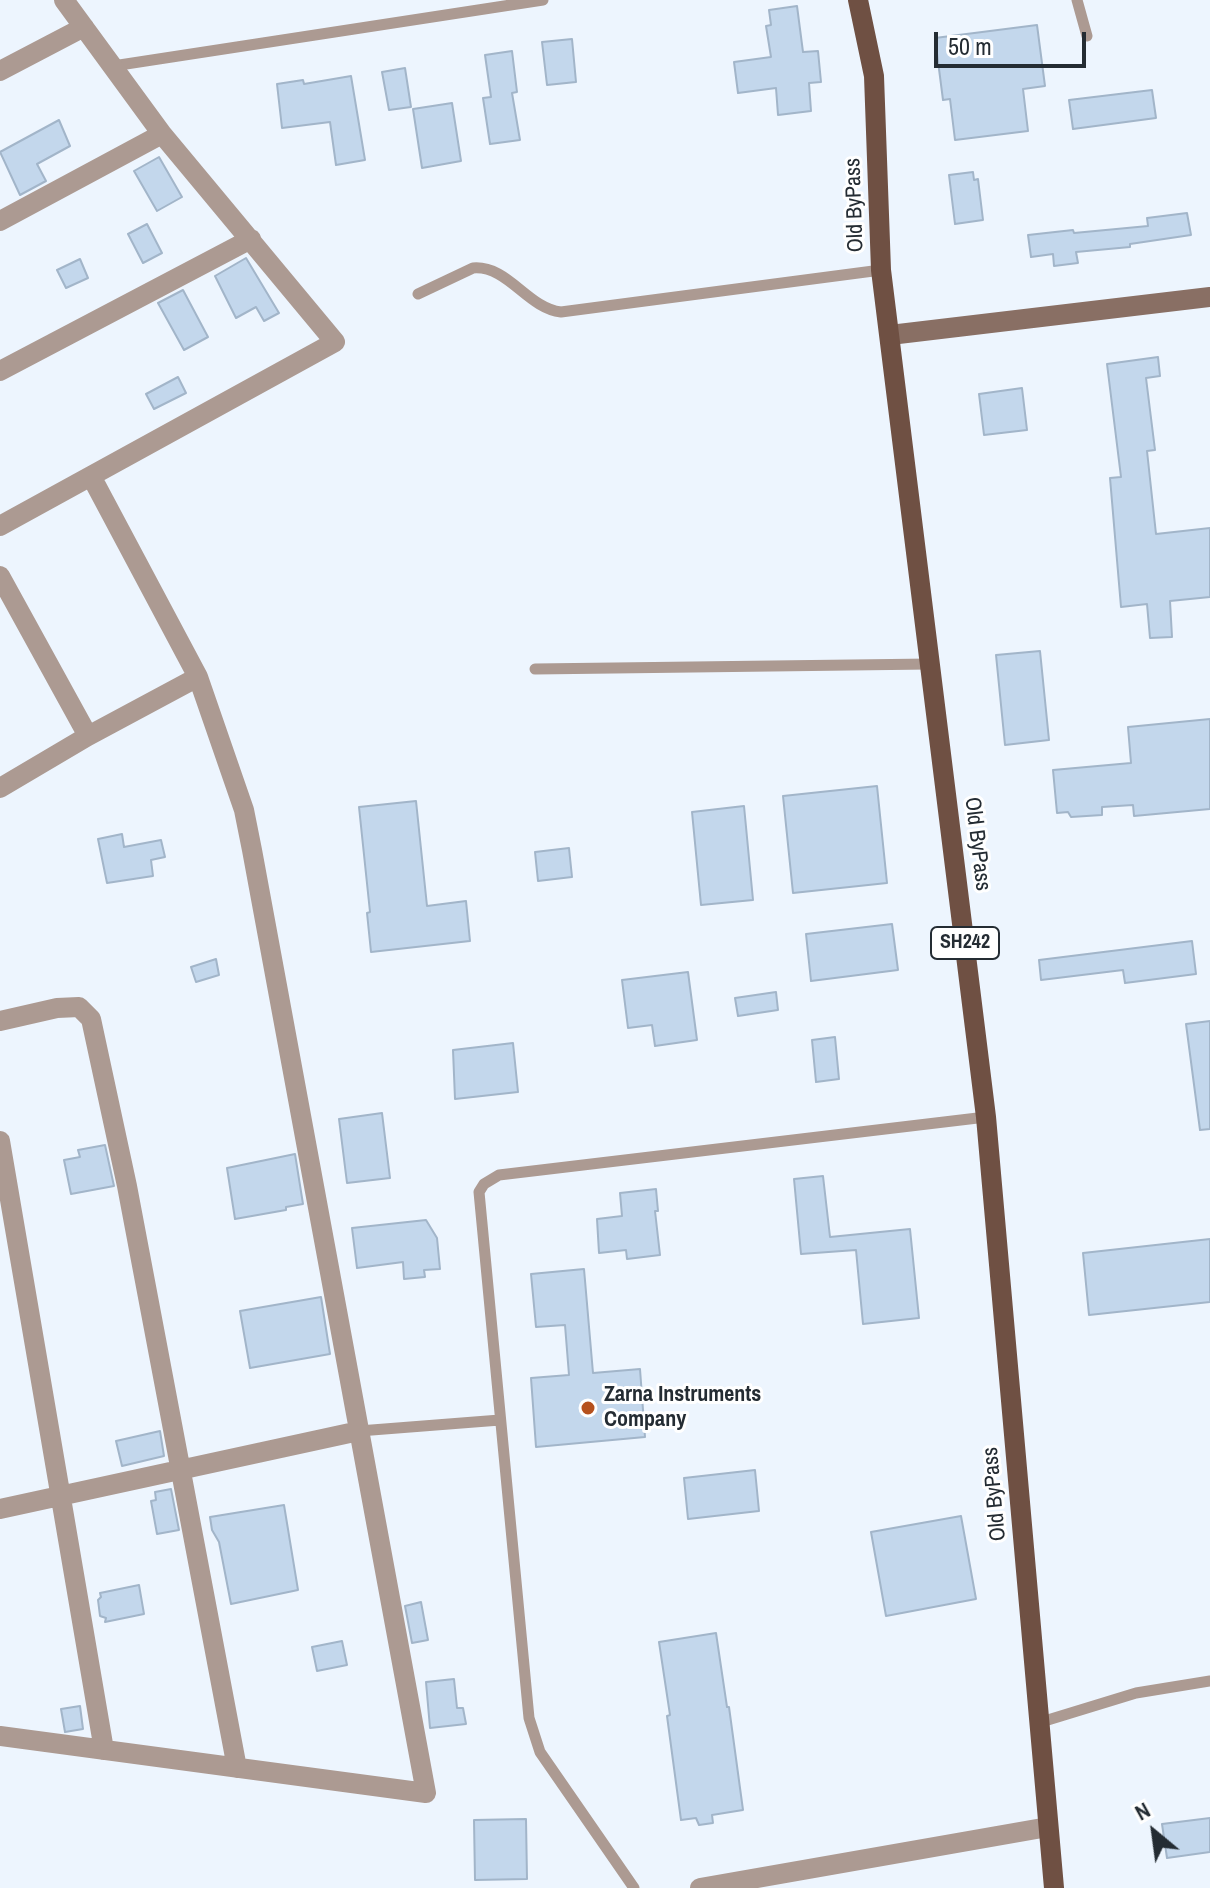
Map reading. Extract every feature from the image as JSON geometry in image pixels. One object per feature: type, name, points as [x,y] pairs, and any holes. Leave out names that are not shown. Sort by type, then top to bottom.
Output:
[{"type":"main road","name":"Old ByPass","points":[[858,0],[874,76],[881,270],[986,1117],[1054,1888]]},
{"type":"street","points":[[0,526],[335,342],[162,134],[64,0]]},
{"type":"street","points":[[0,71],[84,27]]},
{"type":"street","points":[[0,221],[162,134]]},
{"type":"street","points":[[0,371],[251,239]]},
{"type":"street","points":[[890,335],[1210,297]]},
{"type":"street","points":[[0,1736],[426,1793],[244,810],[198,677],[91,476]]},
{"type":"street","points":[[0,576],[88,736]]},
{"type":"street","points":[[0,788],[198,677]]},
{"type":"street","points":[[0,1021],[57,1008],[79,1007],[91,1019],[127,1186],[237,1768]]},
{"type":"street","points":[[0,1141],[104,1750]]},
{"type":"street","points":[[0,1509],[359,1431]]},
{"type":"street","points":[[700,1888],[1048,1827]]},
{"type":"lane","points":[[113,66],[543,0]]},
{"type":"lane","points":[[1077,0],[1087,36]]},
{"type":"lane","points":[[418,294],[480,267],[496,272],[538,305],[561,312],[881,270]]},
{"type":"lane","points":[[535,669],[930,664]]},
{"type":"lane","points":[[634,1888],[540,1752],[529,1718],[479,1192],[491,1179],[515,1173],[986,1117]]},
{"type":"lane","points":[[359,1431],[500,1420]]},
{"type":"lane","points":[[1038,1723],[1136,1693],[1210,1681]]},
{"type":"building","points":[[797,6],[803,52],[818,51],[821,82],[809,83],[811,111],[778,115],[776,88],[738,93],[734,62],[771,57],[766,26],[771,25],[769,10]]},
{"type":"building","points":[[1037,25],[1045,86],[1023,89],[1028,131],[955,140],[950,99],[943,100],[935,38]]},
{"type":"building","points":[[572,39],[576,82],[547,85],[542,42]]},
{"type":"building","points":[[512,51],[517,92],[512,93],[520,140],[490,144],[483,98],[491,97],[485,55]]},
{"type":"building","points":[[405,68],[411,107],[389,110],[382,72]]},
{"type":"building","points":[[351,76],[365,160],[336,165],[330,122],[282,128],[277,84],[303,80],[304,84]]},
{"type":"building","points":[[1152,90],[1156,118],[1073,129],[1069,100]]},
{"type":"building","points":[[452,103],[461,161],[422,168],[413,109]]},
{"type":"building","points":[[59,120],[70,146],[37,164],[46,181],[20,195],[0,152]]},
{"type":"building","points":[[159,157],[182,197],[157,211],[134,171]]},
{"type":"building","points":[[973,172],[974,180],[978,179],[983,220],[955,224],[949,175]]},
{"type":"building","points":[[1187,213],[1191,235],[1130,244],[1130,247],[1076,252],[1078,263],[1054,266],[1053,254],[1031,257],[1028,235],[1148,226],[1147,218]]},
{"type":"building","points":[[147,224],[162,253],[143,263],[128,234]]},
{"type":"building","points":[[246,258],[279,313],[264,321],[256,307],[236,318],[215,276]]},
{"type":"building","points":[[80,259],[88,278],[66,288],[57,270]]},
{"type":"building","points":[[183,290],[208,337],[184,350],[158,303]]},
{"type":"building","points":[[1158,357],[1160,376],[1146,378],[1155,450],[1147,451],[1156,534],[1210,528],[1210,597],[1170,601],[1172,637],[1150,638],[1147,604],[1121,607],[1110,478],[1121,477],[1107,364]]},
{"type":"building","points":[[178,377],[186,393],[154,409],[146,394]]},
{"type":"building","points":[[1022,388],[1027,430],[984,435],[979,394]]},
{"type":"building","points":[[1040,651],[1049,740],[1005,745],[996,655]]},
{"type":"building","points":[[1210,719],[1210,809],[1134,816],[1133,805],[1102,807],[1102,815],[1071,817],[1068,812],[1057,813],[1053,770],[1131,763],[1128,727]]},
{"type":"building","points":[[877,786],[887,883],[793,893],[783,796]]},
{"type":"building","points":[[416,801],[427,906],[466,901],[470,941],[371,952],[359,807]]},
{"type":"building","points":[[744,806],[753,900],[701,905],[692,812]]},
{"type":"building","points":[[122,834],[124,847],[161,840],[165,857],[151,860],[153,876],[107,883],[98,839]]},
{"type":"building","points":[[569,848],[572,877],[538,881],[535,852]]},
{"type":"building","points":[[892,924],[898,970],[811,981],[806,934]]},
{"type":"building","points":[[1192,941],[1196,974],[1125,983],[1123,970],[1041,980],[1039,960]]},
{"type":"building","points":[[216,959],[219,975],[196,982],[191,967]]},
{"type":"building","points":[[688,972],[697,1040],[655,1046],[652,1025],[628,1028],[622,980]]},
{"type":"building","points":[[776,992],[778,1010],[738,1016],[735,998]]},
{"type":"building","points":[[1210,1021],[1210,1129],[1200,1130],[1186,1024]]},
{"type":"building","points":[[835,1037],[839,1079],[816,1082],[812,1040]]},
{"type":"building","points":[[513,1043],[518,1092],[455,1099],[453,1050]]},
{"type":"building","points":[[382,1113],[390,1178],[347,1183],[339,1119]]},
{"type":"building","points":[[105,1145],[114,1186],[71,1194],[64,1160],[80,1157],[78,1150]]},
{"type":"building","points":[[295,1154],[303,1204],[235,1219],[227,1168]]},
{"type":"building","points":[[823,1176],[830,1237],[910,1229],[919,1318],[863,1324],[856,1250],[801,1254],[794,1179]]},
{"type":"building","points":[[656,1189],[660,1255],[627,1259],[626,1250],[599,1253],[597,1219],[622,1216],[620,1193]]},
{"type":"building","points":[[426,1220],[437,1238],[440,1269],[424,1270],[425,1277],[404,1279],[403,1262],[357,1268],[352,1228]]},
{"type":"building","points":[[1210,1239],[1210,1302],[1089,1315],[1083,1253]]},
{"type":"building","name":"Zarna Instruments Company","points":[[584,1269],[593,1373],[640,1369],[645,1437],[536,1447],[531,1378],[569,1375],[565,1325],[536,1327],[531,1274]]},
{"type":"building","points":[[321,1297],[330,1354],[250,1368],[240,1311]]},
{"type":"building","points":[[160,1431],[164,1456],[122,1466],[116,1441]]},
{"type":"building","points":[[755,1470],[759,1511],[688,1519],[684,1478]]},
{"type":"building","points":[[171,1489],[179,1530],[157,1534],[151,1501],[156,1500],[155,1492]]},
{"type":"building","points":[[284,1505],[298,1590],[231,1604],[219,1542],[212,1530],[210,1517]]},
{"type":"building","points":[[961,1516],[976,1599],[886,1616],[871,1532]]},
{"type":"building","points":[[139,1585],[144,1614],[105,1622],[106,1618],[100,1616],[100,1593]]},
{"type":"building","points":[[421,1602],[428,1640],[412,1643],[405,1606]]},
{"type":"building","points":[[716,1633],[743,1810],[712,1815],[713,1823],[699,1825],[696,1818],[681,1820],[659,1642]]},
{"type":"building","points":[[342,1641],[347,1665],[317,1671],[312,1647]]},
{"type":"building","points":[[454,1679],[457,1708],[463,1708],[466,1724],[430,1728],[426,1682]]},
{"type":"building","points":[[80,1706],[83,1729],[65,1732],[61,1709]]},
{"type":"building","points":[[1210,1818],[1210,1852],[1167,1858],[1162,1824]]},
{"type":"building","points":[[526,1819],[527,1879],[475,1880],[474,1820]]},
{"type":"place","name":"Zarna Instruments Company","points":[[588,1408]]}]
